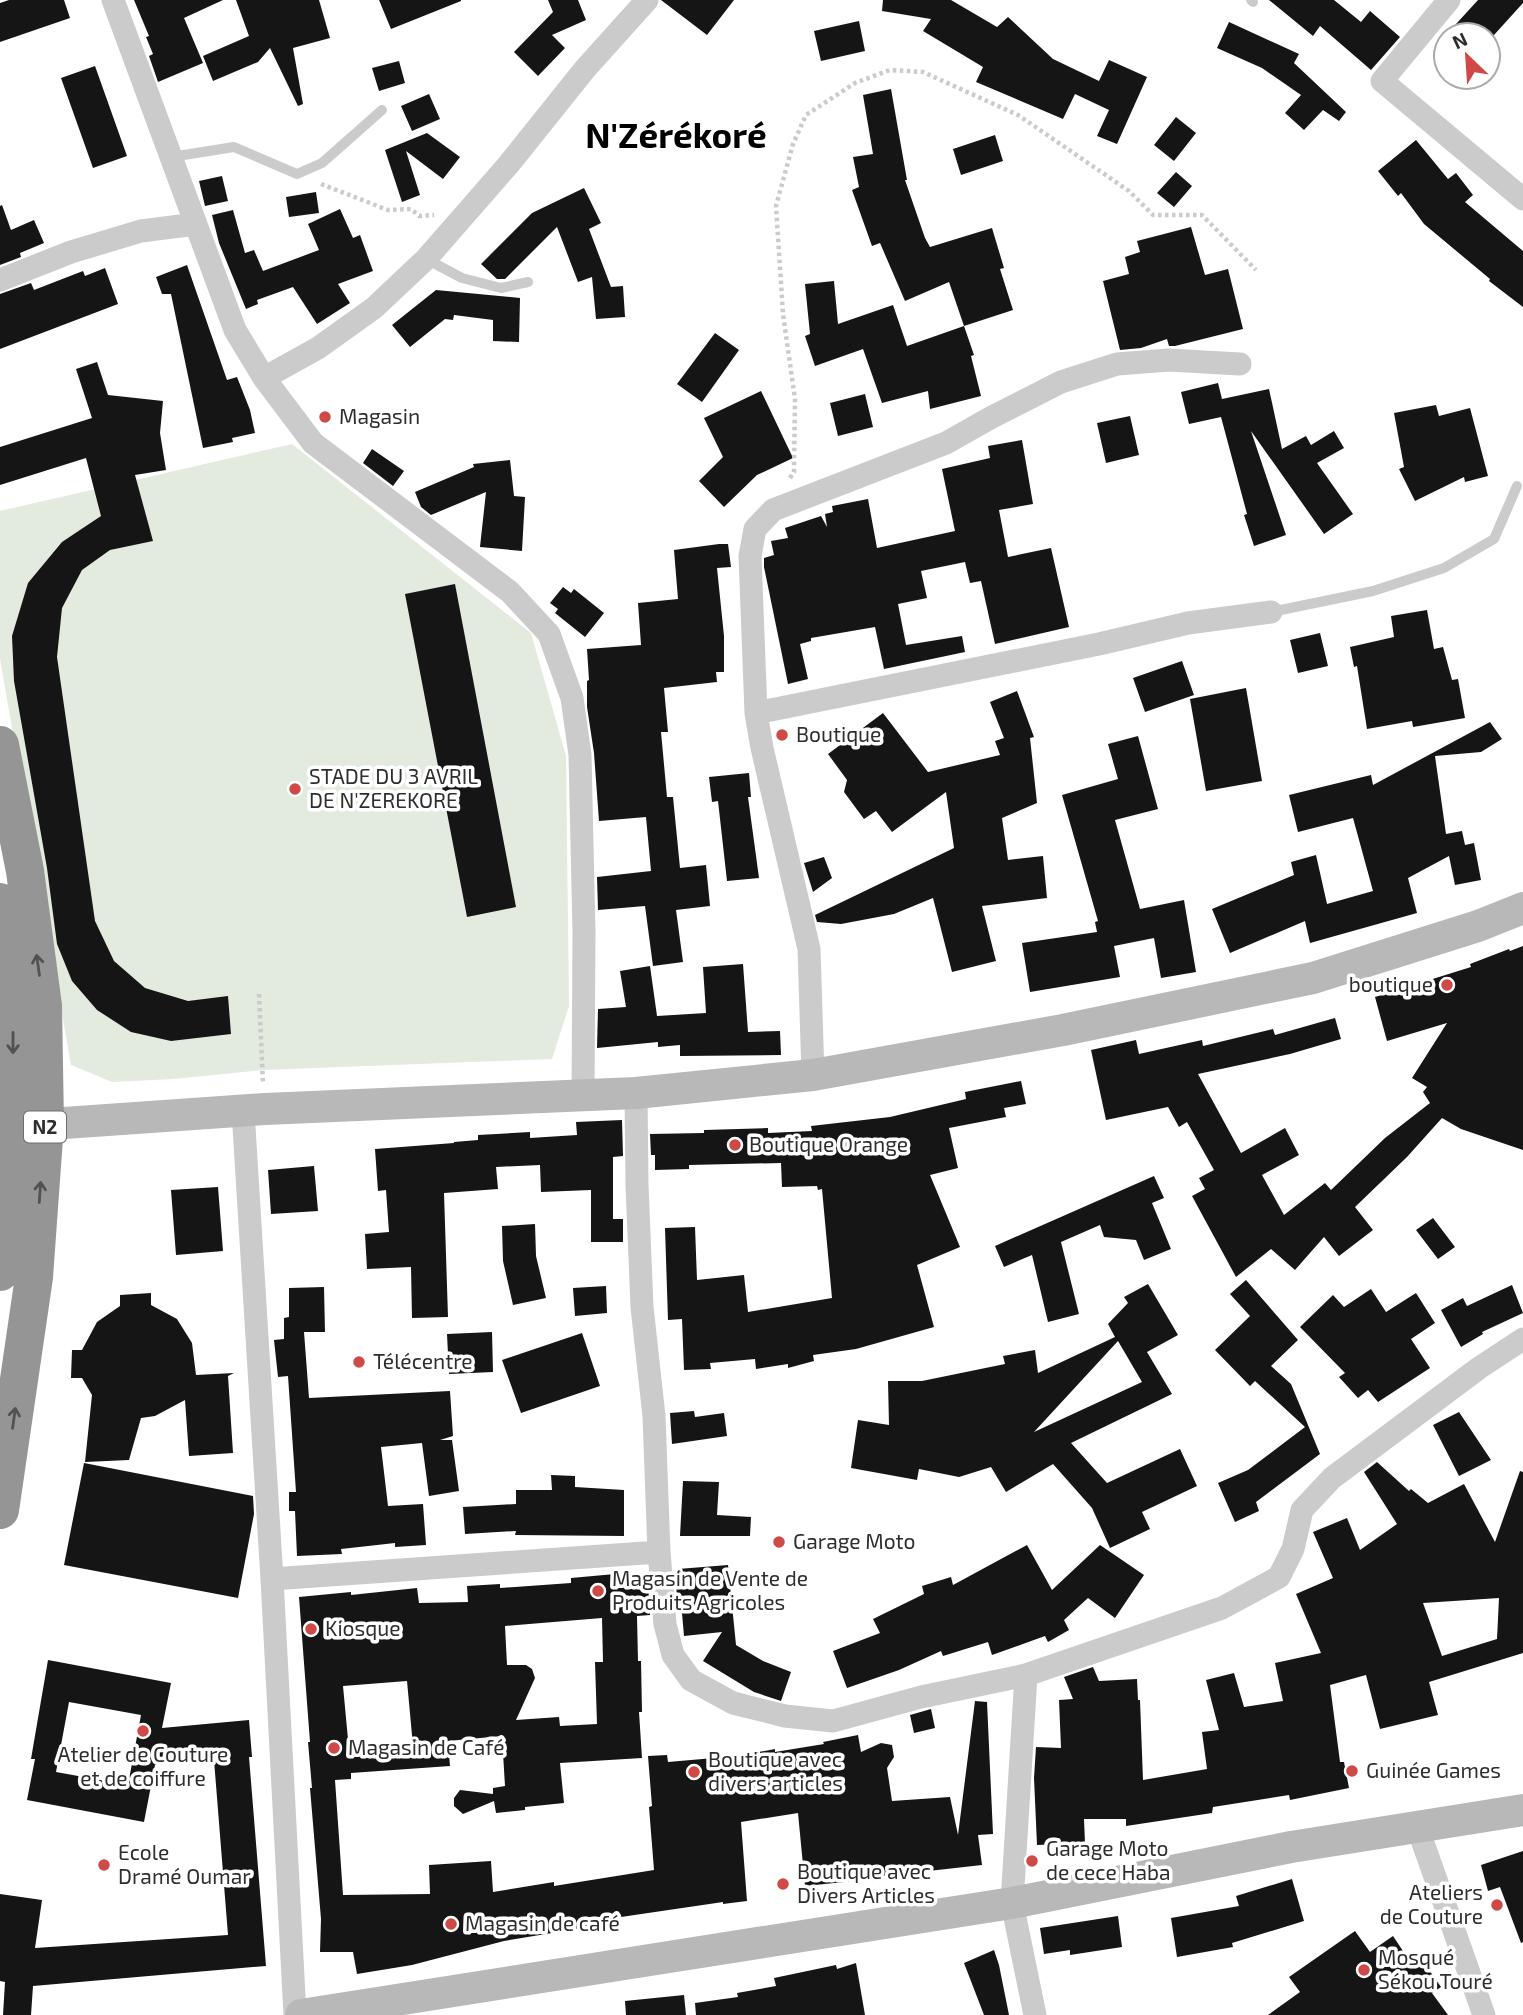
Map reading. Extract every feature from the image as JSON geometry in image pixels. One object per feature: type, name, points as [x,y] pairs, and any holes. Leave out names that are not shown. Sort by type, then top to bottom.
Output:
[{"type":"highway","name":"N2","points":[[0,745],[25,871],[43,1006],[29,1126],[0,1272]]},
{"type":"highway","name":"N2","points":[[0,902],[29,1126],[34,1277],[3,1470],[0,1510]]},
{"type":"street","points":[[113,0],[235,330],[264,378],[313,443],[510,592],[550,634],[572,698],[580,755],[584,932],[583,1094]]},
{"type":"street","points":[[264,378],[318,348],[374,308],[426,260],[509,164],[585,69],[647,0]]},
{"type":"street","points":[[1450,0],[1382,81],[1523,199]]},
{"type":"street","points":[[0,281],[71,252],[141,231],[196,224]]},
{"type":"street","points":[[813,1075],[809,949],[756,713],[750,556],[755,530],[773,510],[946,443],[1061,382],[1117,364],[1170,360],[1240,364]]},
{"type":"street","points":[[756,713],[1099,644],[1188,623],[1271,612]]},
{"type":"street","points":[[29,1126],[254,1110],[636,1093],[813,1075],[1063,1030],[1312,978],[1478,926],[1523,908]]},
{"type":"street","points":[[636,1093],[642,1307],[654,1416],[659,1552],[665,1624],[673,1655],[691,1680],[733,1703],[785,1716],[833,1721],[921,1697],[1026,1675],[1222,1608],[1279,1577],[1293,1549],[1302,1510],[1332,1478],[1479,1368],[1523,1339]]},
{"type":"street","points":[[254,1110],[272,1579],[295,2015]]},
{"type":"street","points":[[272,1579],[659,1552]]},
{"type":"street","points":[[1026,1675],[1012,1903],[1035,2015]]},
{"type":"street","points":[[302,2015],[1012,1903],[1291,1847],[1523,1810]]},
{"type":"street","points":[[1417,1826],[1483,2015]]},
{"type":"lane","points":[[171,157],[234,147],[297,174],[322,163],[382,110]]},
{"type":"lane","points":[[426,260],[462,278],[501,288],[528,282]]},
{"type":"lane","points":[[1271,612],[1373,591],[1444,568],[1494,539],[1517,486]]},
{"type":"path","points":[[773,510],[794,472],[795,399],[783,314],[776,206],[793,144],[806,115],[855,83],[890,70],[923,72],[974,93],[1018,115],[1073,152],[1129,191],[1153,215],[1202,215],[1256,270]]},
{"type":"path","points":[[297,174],[388,210],[411,209],[419,216],[464,214]]},
{"type":"path","points":[[254,1110],[259,994]]},
{"type":"shaded area","name":"STADE DU 3 AVRIL DE N'ZEREKORE","points":[[292,444],[531,633],[566,756],[569,1006],[552,1059],[263,1070],[112,1082],[71,1065],[0,659],[0,511]]},
{"type":"building","points":[[9,0],[64,0],[70,18],[0,42],[0,3]]},
{"type":"building","points":[[134,0],[223,0],[184,18],[203,63],[158,82],[149,56],[153,54],[146,37],[149,36]]},
{"type":"building","points":[[236,0],[319,0],[330,38],[293,48],[303,104],[298,106],[270,48],[258,62],[213,81],[203,56],[249,36]]},
{"type":"building","points":[[379,0],[461,0],[461,1],[391,29]]},
{"type":"building","points":[[548,0],[578,0],[586,20],[552,35],[565,48],[538,76],[514,52],[553,12]]},
{"type":"building","points":[[661,0],[734,0],[707,35]]},
{"type":"building","points":[[883,0],[951,0],[997,27],[1008,17],[1053,59],[1099,81],[1109,60],[1147,77],[1117,144],[1097,136],[1109,110],[1075,94],[1063,119],[976,82],[983,67],[923,31],[931,19],[882,11]]},
{"type":"building","points":[[1269,0],[1334,0],[1361,22],[1370,11],[1400,37],[1371,70],[1320,26],[1313,36]]},
{"type":"building","points":[[1478,0],[1523,0],[1502,26],[1502,21],[1459,21]]},
{"type":"building","points":[[859,21],[865,51],[821,61],[814,31]]},
{"type":"building","points":[[1229,22],[1299,54],[1294,63],[1346,112],[1339,121],[1323,110],[1304,130],[1285,113],[1301,95],[1262,68],[1217,48]]},
{"type":"building","points":[[399,61],[405,83],[379,91],[372,68]]},
{"type":"building","points":[[95,66],[127,156],[93,168],[61,78]]},
{"type":"building","points":[[891,89],[905,180],[925,238],[930,247],[992,228],[1004,268],[1000,269],[1013,310],[964,326],[949,282],[905,301],[880,243],[872,246],[852,190],[859,187],[853,157],[873,154],[863,95]]},
{"type":"building","points":[[429,94],[440,119],[412,131],[401,106]]},
{"type":"building","points":[[1176,117],[1196,133],[1174,161],[1154,145]]},
{"type":"building","points":[[427,133],[460,157],[443,179],[406,151],[420,195],[402,202],[385,150]]},
{"type":"building","points":[[995,135],[1003,161],[961,175],[953,149]]},
{"type":"building","points":[[1416,140],[1448,179],[1456,173],[1473,195],[1465,202],[1523,251],[1523,307],[1424,224],[1401,193],[1398,196],[1378,171]]},
{"type":"building","points":[[1176,172],[1192,186],[1174,207],[1157,193]]},
{"type":"building","points":[[222,176],[228,201],[205,206],[199,181]]},
{"type":"building","points":[[584,188],[601,223],[589,229],[611,287],[623,286],[625,317],[596,319],[592,277],[578,282],[557,227],[505,279],[497,279],[481,264],[532,213]]},
{"type":"building","points":[[316,192],[319,213],[289,217],[286,197]]},
{"type":"building","points":[[2,205],[11,230],[34,220],[44,243],[20,253],[21,257],[0,265],[0,206]]},
{"type":"building","points":[[340,209],[353,238],[360,235],[373,271],[338,284],[350,303],[317,324],[293,287],[257,300],[258,304],[246,309],[219,243],[212,215],[233,210],[245,253],[254,250],[263,271],[319,250],[308,224]]},
{"type":"building","points":[[1191,227],[1205,275],[1228,269],[1243,329],[1175,346],[1169,346],[1167,339],[1141,348],[1120,350],[1103,281],[1129,274],[1125,257],[1140,252],[1137,241]]},
{"type":"building","points":[[187,265],[227,380],[237,377],[250,410],[255,433],[232,438],[233,442],[203,448],[171,294],[162,294],[156,277]]},
{"type":"building","points":[[105,268],[118,304],[0,349],[0,294],[31,283],[34,290],[83,271],[85,276]]},
{"type":"building","points":[[834,281],[838,324],[893,305],[907,346],[964,326],[974,355],[971,356],[981,396],[930,409],[928,391],[882,403],[863,349],[815,366],[805,336],[810,334],[805,284]]},
{"type":"building","points":[[436,290],[520,298],[519,342],[493,341],[493,320],[454,315],[453,320],[445,319],[410,347],[392,325]]},
{"type":"building","points":[[715,333],[739,350],[702,402],[677,384]]},
{"type":"building","points":[[97,362],[108,395],[163,401],[160,433],[166,470],[135,475],[153,541],[110,550],[82,570],[62,608],[57,657],[95,921],[114,961],[145,988],[188,1001],[228,996],[231,1034],[171,1041],[131,1032],[97,1010],[72,981],[57,944],[47,868],[14,681],[12,636],[28,583],[62,542],[101,516],[86,458],[0,485],[0,447],[92,418],[76,369]]},
{"type":"building","points":[[1218,383],[1222,399],[1269,389],[1282,449],[1306,436],[1311,445],[1334,431],[1344,448],[1317,463],[1353,514],[1324,534],[1251,431],[1286,535],[1254,546],[1221,417],[1189,424],[1181,392]]},
{"type":"building","points":[[761,391],[793,458],[757,475],[724,507],[699,481],[723,457],[704,418]]},
{"type":"building","points":[[865,394],[873,427],[838,436],[830,403]]},
{"type":"building","points":[[1436,405],[1439,416],[1470,408],[1488,476],[1465,482],[1464,477],[1415,501],[1399,469],[1404,467],[1394,413]]},
{"type":"building","points":[[1130,416],[1139,455],[1106,463],[1097,423]]},
{"type":"building","points":[[1022,440],[1033,504],[999,510],[1008,557],[1051,548],[1069,627],[995,644],[981,581],[970,583],[965,562],[921,571],[927,598],[898,604],[906,645],[962,636],[965,652],[884,669],[875,627],[811,638],[811,641],[800,644],[808,679],[788,684],[764,567],[764,558],[774,555],[771,541],[788,538],[785,528],[821,516],[827,527],[825,514],[833,512],[832,506],[868,499],[877,548],[955,531],[942,469],[990,458],[988,446]]},
{"type":"building","points":[[372,449],[404,471],[393,486],[363,463]]},
{"type":"building","points":[[510,460],[514,496],[525,497],[522,551],[480,547],[486,492],[431,515],[421,507],[415,492],[474,467],[473,464]]},
{"type":"building","points":[[728,544],[731,567],[717,568],[724,636],[724,672],[716,672],[717,682],[664,688],[668,732],[661,732],[667,797],[673,797],[680,868],[706,865],[710,906],[676,910],[683,962],[653,966],[645,906],[598,910],[597,877],[651,871],[646,817],[599,821],[594,753],[587,707],[587,649],[641,645],[638,603],[678,599],[674,550]]},
{"type":"building","points":[[455,584],[516,907],[467,917],[405,594]]},
{"type":"building","points":[[563,587],[571,593],[574,589],[604,613],[585,637],[555,613],[558,609],[550,603]]},
{"type":"building","points":[[1427,610],[1434,649],[1443,647],[1452,680],[1458,679],[1465,718],[1413,727],[1412,721],[1367,729],[1357,666],[1354,667],[1350,647],[1394,637],[1391,616]]},
{"type":"building","points":[[1320,633],[1328,666],[1298,673],[1290,640]]},
{"type":"building","points":[[1182,661],[1194,695],[1145,712],[1133,678]]},
{"type":"building","points":[[1246,688],[1262,781],[1206,791],[1190,699]]},
{"type":"building","points":[[1017,691],[1034,737],[1030,738],[1037,803],[1002,818],[1008,860],[1043,856],[1047,898],[982,906],[996,961],[952,972],[933,898],[894,914],[841,924],[817,922],[815,915],[954,848],[946,792],[892,832],[876,811],[864,819],[844,792],[847,780],[828,754],[883,713],[928,772],[1000,755],[995,741],[1004,738],[990,702]]},
{"type":"building","points":[[1490,722],[1502,739],[1481,752],[1435,756],[1446,834],[1462,831],[1465,845],[1474,843],[1481,880],[1455,885],[1449,856],[1408,878],[1417,913],[1310,943],[1305,921],[1230,953],[1212,909],[1294,875],[1291,862],[1316,855],[1327,904],[1373,891],[1353,818],[1298,832],[1289,795],[1371,775],[1373,785]]},
{"type":"building","points":[[1138,736],[1158,809],[1115,820],[1140,909],[1184,900],[1196,972],[1161,978],[1154,938],[1114,946],[1120,977],[1030,992],[1022,943],[1097,932],[1095,922],[1098,921],[1062,795],[1118,779],[1108,744]]},
{"type":"building","points":[[749,773],[751,797],[748,797],[759,878],[727,881],[718,801],[712,802],[709,777]]},
{"type":"building","points":[[824,857],[832,878],[813,892],[804,863]]},
{"type":"building","points":[[1523,946],[1523,1150],[1461,1129],[1442,1118],[1407,1157],[1355,1207],[1373,1230],[1339,1256],[1324,1237],[1295,1270],[1271,1249],[1236,1277],[1192,1196],[1205,1189],[1199,1178],[1214,1170],[1187,1122],[1179,1127],[1168,1107],[1106,1120],[1091,1050],[1136,1040],[1139,1054],[1202,1040],[1203,1046],[1273,1029],[1275,1035],[1335,1018],[1341,1039],[1290,1054],[1198,1074],[1241,1153],[1285,1128],[1299,1155],[1262,1175],[1284,1215],[1325,1183],[1331,1190],[1385,1138],[1430,1103],[1423,1092],[1427,1087],[1412,1078],[1447,1023],[1387,1041],[1375,997],[1471,967],[1470,964]]},
{"type":"building","points":[[743,964],[748,1032],[780,1031],[781,1055],[680,1056],[680,1045],[658,1047],[658,1042],[597,1048],[598,1009],[626,1007],[620,971],[650,966],[657,1016],[706,1013],[703,967]]},
{"type":"building","points":[[1021,1081],[1026,1104],[1004,1108],[1006,1117],[949,1128],[958,1168],[930,1175],[960,1247],[917,1265],[934,1327],[856,1349],[813,1355],[814,1361],[788,1368],[788,1364],[756,1369],[755,1359],[710,1363],[711,1369],[684,1370],[682,1319],[668,1320],[665,1228],[695,1227],[697,1280],[744,1275],[748,1312],[832,1298],[822,1189],[818,1190],[817,1186],[782,1187],[781,1163],[689,1165],[689,1169],[655,1170],[650,1134],[768,1128],[768,1133],[812,1131],[811,1126],[890,1117],[966,1099],[965,1092]]},
{"type":"building","points":[[622,1120],[623,1156],[613,1157],[613,1219],[623,1219],[623,1242],[591,1242],[591,1190],[541,1192],[540,1165],[496,1167],[498,1189],[444,1193],[448,1317],[412,1318],[411,1267],[367,1269],[365,1234],[389,1232],[386,1190],[378,1191],[375,1149],[478,1140],[478,1135],[530,1132],[530,1138],[577,1135],[576,1122]]},
{"type":"building","points":[[314,1166],[318,1211],[271,1214],[268,1170]]},
{"type":"building","points":[[1154,1176],[1164,1198],[1152,1203],[1171,1249],[1144,1260],[1136,1240],[1104,1237],[1100,1225],[1061,1242],[1079,1314],[1048,1322],[1032,1255],[1004,1267],[995,1246]]},
{"type":"building","points":[[218,1187],[223,1251],[176,1255],[171,1190]]},
{"type":"building","points":[[1433,1218],[1455,1247],[1438,1259],[1416,1230]]},
{"type":"building","points":[[535,1224],[536,1256],[546,1298],[513,1305],[503,1261],[502,1226]]},
{"type":"building","points":[[1246,1280],[1298,1340],[1271,1366],[1291,1384],[1320,1454],[1256,1502],[1259,1511],[1235,1522],[1218,1483],[1248,1470],[1305,1427],[1255,1381],[1250,1386],[1215,1350],[1250,1316],[1230,1294]]},
{"type":"building","points":[[1148,1284],[1178,1335],[1147,1352],[1172,1394],[1071,1443],[1107,1483],[1180,1449],[1197,1486],[1142,1512],[1150,1529],[1110,1548],[1092,1508],[1053,1464],[1006,1492],[991,1467],[959,1477],[919,1469],[917,1480],[851,1468],[858,1420],[889,1425],[888,1381],[922,1381],[1005,1364],[1003,1356],[1035,1350],[1038,1373],[1115,1337],[1108,1324],[1128,1303],[1124,1297]],"holes":[[[1118,1341],[1142,1382],[1034,1432]]]},
{"type":"building","points":[[1512,1285],[1523,1313],[1482,1332],[1483,1334],[1461,1347],[1441,1310],[1463,1298],[1467,1306]]},
{"type":"building","points":[[606,1286],[607,1313],[575,1316],[573,1288]]},
{"type":"building","points":[[324,1287],[325,1332],[304,1332],[309,1398],[450,1391],[453,1436],[440,1440],[452,1440],[459,1491],[429,1496],[422,1443],[381,1447],[388,1506],[423,1504],[426,1545],[395,1547],[395,1543],[341,1549],[342,1554],[297,1556],[295,1511],[289,1511],[289,1492],[296,1492],[288,1376],[278,1377],[274,1340],[284,1339],[284,1318],[289,1317],[289,1288]]},
{"type":"building","points":[[1371,1289],[1386,1312],[1416,1293],[1435,1323],[1411,1339],[1430,1368],[1378,1402],[1368,1390],[1358,1398],[1339,1377],[1345,1373],[1300,1327],[1333,1295],[1344,1307]]},
{"type":"building","points":[[151,1293],[151,1305],[177,1319],[192,1343],[196,1375],[234,1373],[228,1376],[233,1453],[189,1456],[185,1400],[155,1416],[141,1418],[129,1460],[85,1462],[92,1395],[82,1378],[71,1378],[72,1350],[82,1350],[97,1322],[120,1306],[120,1295]]},
{"type":"building","points":[[492,1332],[493,1372],[449,1374],[447,1334]]},
{"type":"building","points":[[582,1333],[600,1386],[521,1413],[502,1360]]},
{"type":"building","points":[[694,1411],[695,1417],[724,1413],[727,1436],[672,1444],[670,1413]]},
{"type":"building","points":[[1459,1412],[1491,1460],[1459,1476],[1433,1425]]},
{"type":"building","points":[[1377,1462],[1409,1491],[1411,1489],[1428,1503],[1464,1484],[1495,1542],[1520,1471],[1523,1472],[1523,1653],[1429,1682],[1438,1715],[1380,1729],[1366,1675],[1330,1685],[1340,1762],[1344,1762],[1349,1788],[1290,1800],[1289,1795],[1213,1807],[1212,1813],[1126,1826],[1126,1819],[1084,1819],[1085,1843],[1037,1845],[1034,1778],[1036,1747],[1061,1748],[1059,1700],[1073,1699],[1064,1677],[1093,1667],[1099,1681],[1137,1679],[1143,1780],[1207,1769],[1202,1732],[1219,1730],[1206,1680],[1234,1673],[1244,1707],[1283,1701],[1275,1663],[1321,1653],[1296,1594],[1333,1578],[1313,1532],[1347,1518],[1360,1550],[1397,1524],[1364,1472]],"holes":[[[1499,1598],[1497,1639],[1442,1656],[1423,1603]]]},
{"type":"building","points":[[84,1463],[253,1496],[254,1514],[238,1598],[64,1565]]},
{"type":"building","points":[[551,1475],[575,1476],[575,1487],[624,1490],[624,1536],[515,1535],[516,1531],[465,1534],[463,1507],[516,1504],[516,1490],[552,1490]]},
{"type":"building","points":[[683,1481],[719,1482],[717,1515],[751,1517],[750,1536],[680,1536]]},
{"type":"building","points":[[1027,1545],[1052,1590],[1100,1545],[1144,1575],[1115,1618],[1088,1598],[1064,1620],[1069,1630],[1048,1642],[1045,1636],[992,1655],[988,1642],[943,1656],[941,1651],[899,1670],[847,1688],[833,1651],[880,1633],[873,1619],[924,1594],[922,1586],[951,1577],[953,1585]]},
{"type":"building","points":[[728,1565],[736,1645],[763,1661],[791,1672],[781,1701],[754,1692],[703,1661],[722,1632],[684,1636],[682,1613],[678,1613],[678,1569]]},
{"type":"building","points":[[626,1573],[627,1586],[648,1584],[650,1615],[637,1616],[638,1661],[641,1661],[642,1712],[639,1712],[642,1758],[560,1763],[564,1803],[496,1813],[494,1801],[463,1814],[454,1806],[454,1798],[460,1790],[493,1794],[493,1788],[505,1786],[502,1736],[448,1741],[450,1766],[351,1773],[351,1779],[335,1780],[343,1895],[430,1894],[429,1865],[491,1861],[493,1892],[554,1882],[554,1886],[654,1870],[648,1756],[667,1755],[668,1762],[737,1756],[824,1744],[823,1742],[858,1735],[861,1752],[881,1743],[892,1745],[894,1757],[887,1768],[892,1801],[950,1797],[958,1835],[975,1701],[987,1702],[993,1834],[978,1835],[982,1865],[884,1876],[884,1880],[805,1886],[798,1813],[741,1822],[747,1901],[723,1902],[587,1922],[588,1927],[504,1941],[412,1965],[357,1974],[353,1952],[320,1952],[321,1919],[299,1597],[417,1588],[419,1603],[468,1602],[467,1586],[500,1584],[500,1588],[571,1583],[571,1578]],"holes":[[[602,1618],[603,1662],[595,1662],[597,1724],[560,1726],[559,1717],[516,1720],[535,1678],[532,1669],[526,1665],[507,1665],[505,1626]],[[407,1681],[413,1746],[349,1750],[343,1686]]]},
{"type":"building","points":[[48,1660],[171,1683],[162,1728],[249,1720],[252,1757],[249,1757],[266,1966],[33,1986],[31,2015],[3,2015],[5,1982],[0,1981],[0,1894],[42,1900],[35,1948],[228,1935],[214,1760],[155,1765],[144,1822],[27,1800],[35,1759],[31,1759]],"holes":[[[69,1702],[141,1715],[128,1785],[56,1772]]]},
{"type":"building","points":[[931,1709],[935,1728],[914,1733],[910,1715]]},
{"type":"building","points":[[1523,1851],[1521,1943],[1500,1887],[1488,1891],[1481,1865]]},
{"type":"building","points":[[1292,1879],[1304,1921],[1232,1943],[1233,1947],[1177,1957],[1171,1918],[1239,1906],[1236,1896]]},
{"type":"building","points":[[1118,1916],[1122,1947],[1070,1955],[1070,1950],[1044,1954],[1040,1928]]},
{"type":"building","name":"Mosqué Sékou Touré","points":[[1355,1931],[1370,1952],[1393,1936],[1411,1963],[1420,1957],[1441,1987],[1432,1993],[1448,2015],[1268,2015],[1300,1992],[1289,1977]]},
{"type":"building","points":[[994,1950],[1009,2015],[984,2015],[964,1963]]},
{"type":"building","points":[[856,1963],[865,2015],[696,2015],[695,2003],[738,1997],[737,1993],[776,1986],[774,1978],[836,1965],[837,1969]]},
{"type":"building","points":[[684,1995],[686,2015],[626,2015],[625,2001]]},
{"type":"place","name":"Magasin","points":[[325,417]]},
{"type":"place","name":"Boutique","points":[[782,735]]},
{"type":"place","name":"STADE DU 3 AVRIL DE N'ZEREKORE","points":[[295,789]]},
{"type":"place","name":"boutique","points":[[1447,985]]},
{"type":"place","name":"Boutique Orange","points":[[735,1145]]},
{"type":"place","name":"Télécentre","points":[[359,1362]]},
{"type":"place","name":"Garage Moto","points":[[779,1542]]},
{"type":"place","name":"Magasin de Vente de Produits Agricoles","points":[[598,1591]]},
{"type":"place","name":"Kiosque","points":[[311,1629]]},
{"type":"place","name":"Atelier de Couture et de coiffure","points":[[143,1731]]},
{"type":"place","name":"Magasin de Café","points":[[334,1748]]},
{"type":"place","name":"Guinée Games","points":[[1352,1771]]},
{"type":"place","name":"Boutique avec divers articles","points":[[694,1772]]},
{"type":"place","name":"Garage Moto de cece Haba","points":[[1032,1861]]},
{"type":"place","name":"Ecole Dramé Oumar","points":[[104,1865]]},
{"type":"place","name":"Boutique avec Divers Articles","points":[[783,1884]]},
{"type":"place","name":"Ateliers de Couture","points":[[1497,1905]]},
{"type":"place","name":"Magasin de café","points":[[451,1924]]},
{"type":"place","name":"Mosqué Sékou Touré","points":[[1364,1970]]},
{"type":"district","name":"N'Zérékoré","points":[[676,136]]}]
